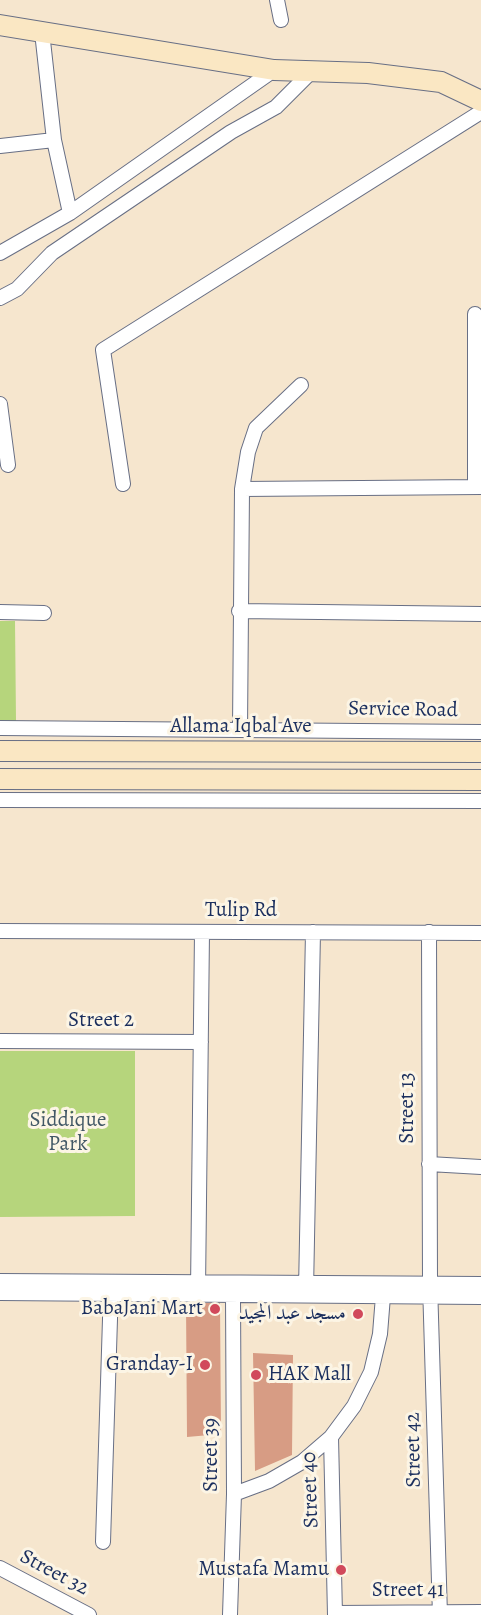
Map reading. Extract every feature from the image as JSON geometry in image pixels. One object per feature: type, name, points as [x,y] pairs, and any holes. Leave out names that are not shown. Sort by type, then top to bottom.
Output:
[{"type":"main road","points":[[0,25],[274,70],[368,73],[441,82],[481,101]]},
{"type":"main road","name":"Allama Iqbal Ave","points":[[0,751],[481,752]]},
{"type":"main road","points":[[0,779],[481,780]]},
{"type":"street","points":[[277,0],[281,20]]},
{"type":"street","points":[[42,32],[54,140],[70,213]]},
{"type":"street","points":[[0,253],[70,213],[274,70]]},
{"type":"street","points":[[0,298],[16,289],[52,253],[231,132],[276,107],[313,70]]},
{"type":"street","points":[[123,484],[103,350],[481,112]]},
{"type":"street","points":[[0,146],[54,140]]},
{"type":"street","points":[[242,489],[478,487],[475,314]]},
{"type":"street","points":[[240,729],[239,611],[242,489],[248,452],[256,428],[301,385]]},
{"type":"street","points":[[0,404],[8,465]]},
{"type":"street","points":[[239,611],[481,614]]},
{"type":"street","points":[[0,612],[44,613]]},
{"type":"street","name":"Service Road","points":[[0,729],[481,732]]},
{"type":"street","points":[[0,801],[481,801]]},
{"type":"street","name":"Tulip Rd","points":[[0,932],[481,933]]},
{"type":"street","points":[[198,1289],[202,932]]},
{"type":"street","points":[[306,1289],[313,932]]},
{"type":"street","name":"Street 13","points":[[429,932],[430,1290]]},
{"type":"street","name":"Street 2","points":[[0,1041],[201,1042]]},
{"type":"street","points":[[429,1164],[481,1167]]},
{"type":"street","points":[[0,1281],[111,1289]]},
{"type":"street","points":[[198,1289],[233,1295],[306,1289],[383,1296],[481,1284]]},
{"type":"street","points":[[104,1542],[111,1289]]},
{"type":"street","points":[[0,1293],[111,1289],[430,1290],[481,1297]]},
{"type":"street","name":"Street 42","points":[[430,1290],[440,1614]]},
{"type":"street","name":"Street 39","points":[[230,1615],[234,1494],[233,1295]]},
{"type":"street","points":[[234,1494],[269,1481],[294,1467],[331,1437],[354,1406],[370,1371],[380,1334],[383,1296]]},
{"type":"street","name":"Street 40","points":[[331,1437],[336,1614]]},
{"type":"street","name":"Street 32","points":[[0,1568],[81,1613]]},
{"type":"street","name":"Street 41","points":[[336,1614],[440,1614],[481,1611]]},
{"type":"green space","points":[[0,621],[15,621],[16,721],[0,721]]},
{"type":"green space","name":"Siddique Park","points":[[0,1051],[135,1051],[135,1216],[0,1217]]},
{"type":"building","points":[[186,1303],[220,1303],[221,1434],[187,1437]]},
{"type":"building","points":[[253,1353],[293,1355],[292,1455],[255,1471]]},
{"type":"place","name":"BabaJani Mart","points":[[215,1309]]},
{"type":"place","name":"مسجد عبد المجید","points":[[358,1314]]},
{"type":"place","name":"Granday-I","points":[[205,1365]]},
{"type":"place","name":"HAK Mall","points":[[256,1375]]},
{"type":"place","name":"Mustafa Mamu","points":[[341,1570]]}]
